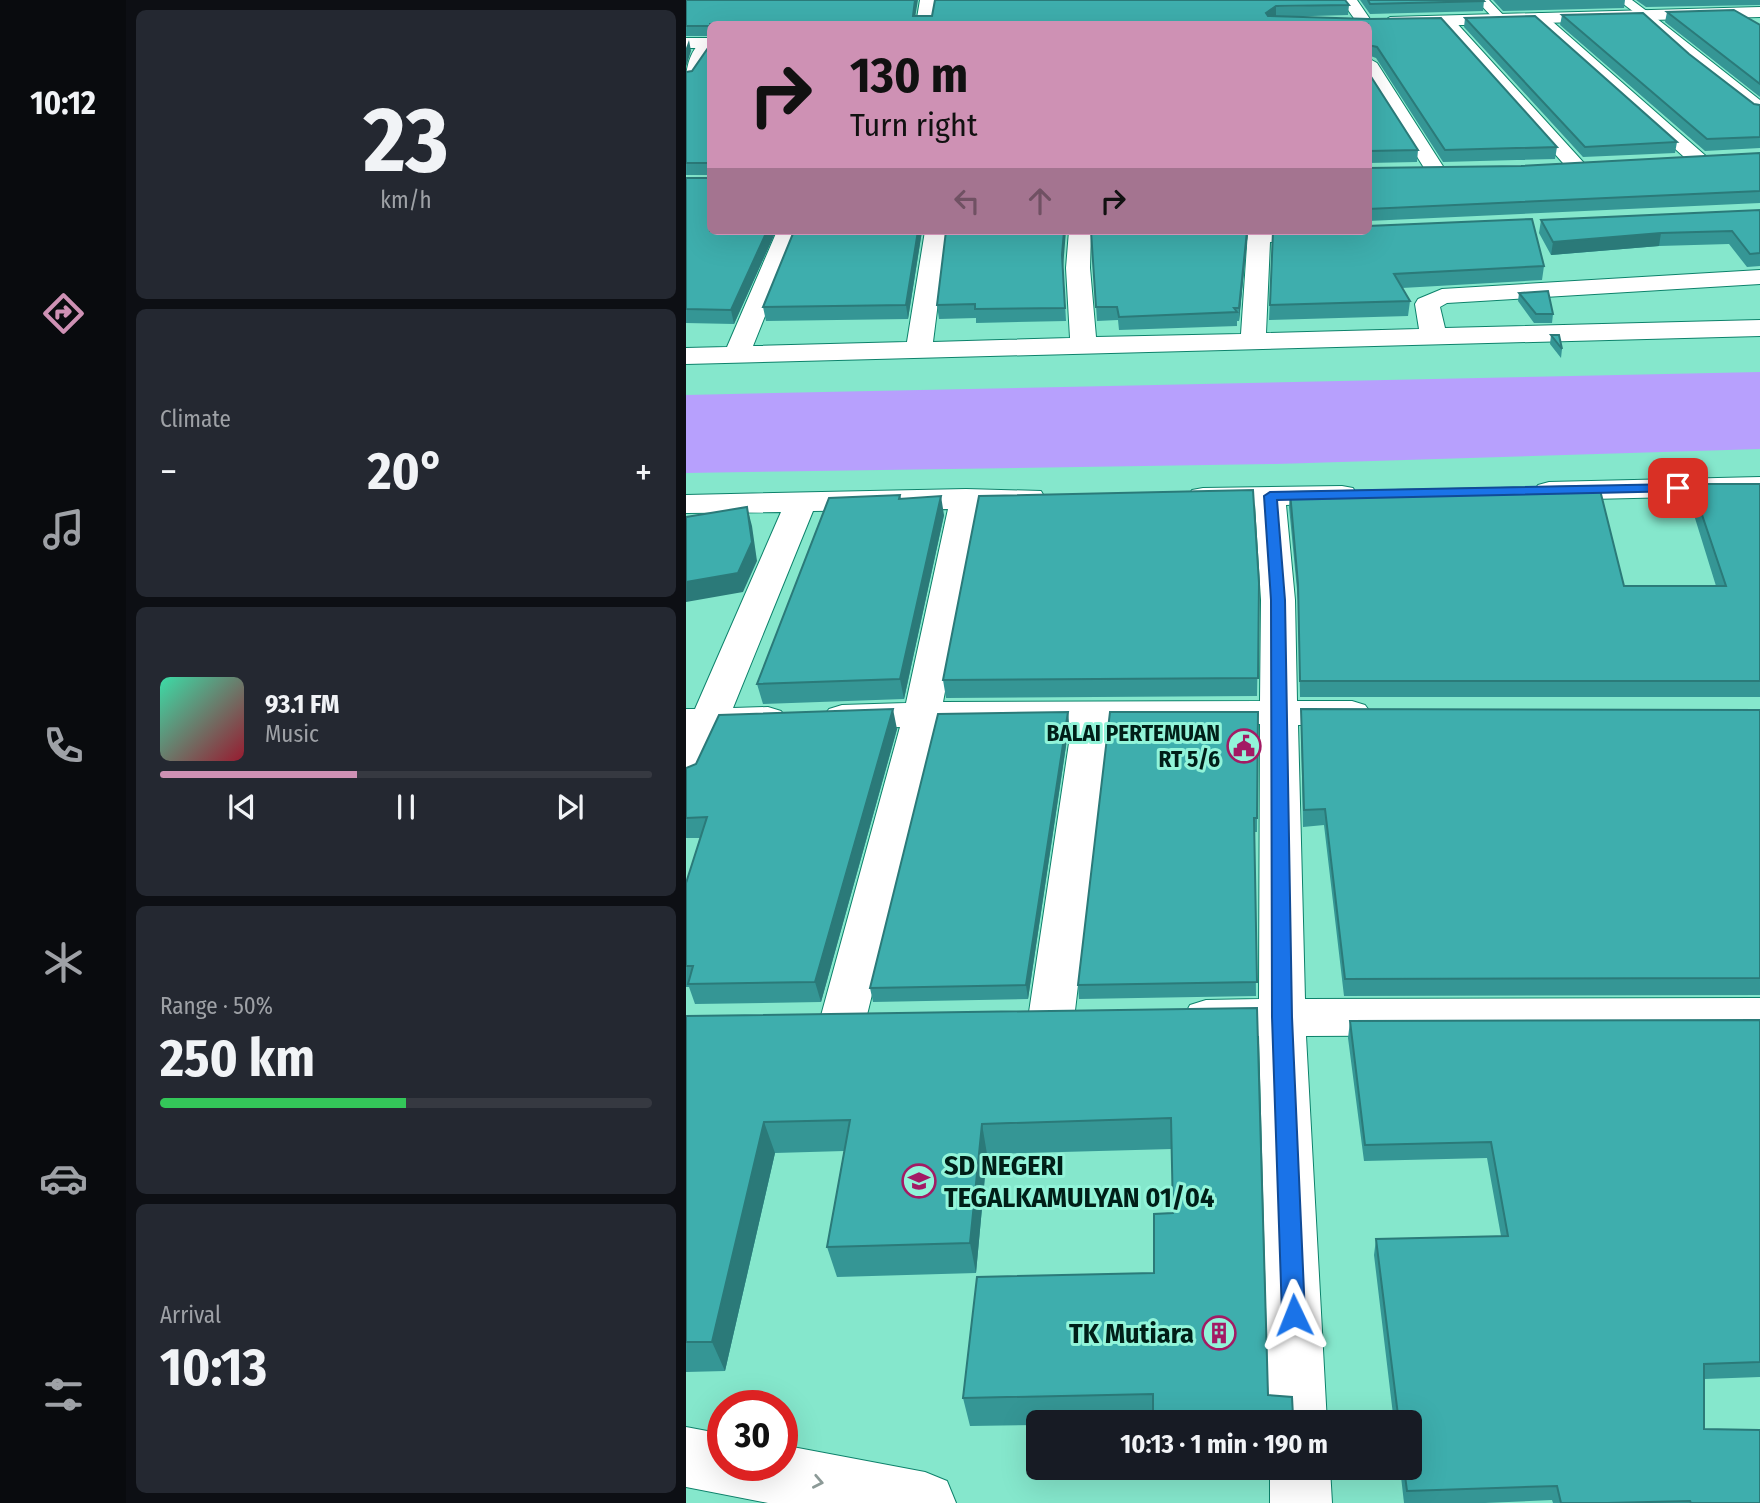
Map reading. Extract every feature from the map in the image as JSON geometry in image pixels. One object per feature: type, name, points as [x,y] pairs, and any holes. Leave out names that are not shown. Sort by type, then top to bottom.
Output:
[{"type":"main road","points":[[924,21],[928,0]]},
{"type":"main road","points":[[1349,0],[1363,21]]},
{"type":"main road","points":[[1372,22],[1760,12]]},
{"type":"main road","points":[[1736,13],[1760,29]]},
{"type":"main road","points":[[1646,15],[1695,59],[1760,109]]},
{"type":"main road","points":[[1539,18],[1700,161]]},
{"type":"main road","points":[[1446,21],[1586,167],[1554,168]]},
{"type":"main road","points":[[686,43],[703,51],[686,76]]},
{"type":"main road","points":[[1372,69],[1443,171],[1410,171]]},
{"type":"main road","points":[[1674,162],[1724,159]]},
{"type":"main road","points":[[736,356],[786,235]]},
{"type":"main road","points":[[919,351],[935,235]]},
{"type":"main road","points":[[1080,235],[1078,268],[1083,344]]},
{"type":"main road","points":[[1253,343],[1260,235]]},
{"type":"main road","points":[[1434,337],[1427,304],[1443,296],[1760,277]]},
{"type":"main road","points":[[686,356],[1760,328]]},
{"type":"main road","points":[[1522,491],[1760,486]]},
{"type":"main road","points":[[1174,497],[1368,494]]},
{"type":"main road","points":[[1270,496],[1278,600],[1282,1017],[1297,1410]]},
{"type":"main road","points":[[843,1023],[922,714],[966,498]]},
{"type":"main road","points":[[686,504],[802,500],[1063,498]]},
{"type":"main road","points":[[686,774],[698,721],[802,500]]},
{"type":"main road","points":[[1051,1019],[1092,712]]},
{"type":"main road","points":[[698,721],[1092,712],[1388,713]]},
{"type":"main road","points":[[1160,1018],[1760,1016]]},
{"type":"main road","points":[[686,1457],[707,1461]]},
{"type":"main road","points":[[798,1478],[925,1503]]},
{"type":"main road","points":[[1300,1480],[1301,1503]]},
{"type":"lane","points":[[1482,0],[1501,19]]},
{"type":"lane","points":[[1624,0],[1646,15]]},
{"type":"shaded area","points":[[1760,372],[1760,449],[1276,464],[686,473],[686,395]]},
{"type":"building","points":[[686,0],[915,0],[913,16],[932,16],[935,0],[1345,0],[1349,5],[1276,6],[1266,13],[1268,16],[1369,19],[1441,18],[1557,147],[1445,150],[1377,47],[1372,46],[1372,21],[707,21],[707,26],[686,26]]},
{"type":"building","points":[[1368,0],[1483,0],[1484,1],[1370,4]]},
{"type":"building","points":[[1734,10],[1760,25],[1760,84],[1667,12]]},
{"type":"building","points":[[1643,13],[1689,54],[1754,104],[1760,105],[1760,137],[1707,139],[1562,15]]},
{"type":"building","points":[[1535,16],[1677,142],[1585,147],[1465,18]]},
{"type":"building","points":[[707,49],[707,163],[686,163],[686,72],[692,71]]},
{"type":"building","points":[[1372,78],[1418,150],[1372,151]]},
{"type":"building","points":[[1760,153],[1760,191],[1372,209],[1372,168],[1521,166]]},
{"type":"building","points":[[686,178],[707,178],[707,235],[765,235],[731,310],[686,309]]},
{"type":"building","points":[[1760,210],[1760,253],[1750,254],[1732,231],[1661,233],[1553,242],[1541,220]]},
{"type":"building","points":[[1532,219],[1544,266],[1394,274],[1410,301],[1270,305],[1273,235],[1372,235],[1372,226]]},
{"type":"building","points":[[792,235],[917,235],[906,305],[763,307]]},
{"type":"building","points":[[946,235],[1064,235],[1065,308],[975,309],[975,304],[937,305]]},
{"type":"building","points":[[1091,235],[1247,235],[1239,308],[1234,308],[1237,312],[1119,317],[1117,307],[1096,307]]},
{"type":"building","points":[[1548,291],[1553,314],[1536,314],[1519,293]]},
{"type":"building","points":[[1551,335],[1559,335],[1562,349]]},
{"type":"building","points":[[1688,484],[1760,484],[1760,681],[1300,681],[1298,584],[1290,492],[1599,486],[1624,586],[1726,586],[1697,500]]},
{"type":"building","points":[[1253,490],[1259,583],[1258,678],[943,680],[979,496]]},
{"type":"building","points":[[900,495],[899,499],[941,496],[900,679],[757,684],[829,498]]},
{"type":"building","points":[[747,507],[752,542],[738,573],[686,582],[686,517]]},
{"type":"building","points":[[893,709],[815,982],[688,984],[693,966],[686,966],[686,883],[707,817],[686,818],[686,768],[696,764],[719,715]]},
{"type":"building","points":[[1301,709],[1760,710],[1760,978],[1345,979],[1325,809],[1304,810]]},
{"type":"building","points":[[1068,712],[1026,985],[870,988],[938,714]]},
{"type":"building","points":[[1110,712],[1258,712],[1257,818],[1254,818],[1257,982],[1078,985]]},
{"type":"building","points":[[1257,1008],[1268,1395],[1292,1397],[1293,1410],[1153,1410],[1153,1394],[963,1398],[977,1277],[1154,1273],[1154,1214],[1173,1213],[1171,1118],[982,1124],[970,1243],[827,1247],[850,1120],[764,1122],[712,1342],[686,1342],[686,1016]]},
{"type":"building","points":[[1760,1020],[1760,1362],[1704,1364],[1704,1429],[1760,1430],[1760,1503],[1561,1503],[1557,1486],[1407,1491],[1406,1480],[1422,1480],[1422,1410],[1397,1410],[1376,1239],[1508,1236],[1491,1142],[1365,1145],[1350,1021]]},
{"type":"place","name":"BALAI PERTEMUAN RT 5/6","points":[[1244,746]]},
{"type":"place","name":"SD NEGERI TEGALKAMULYAN 01/04","points":[[919,1181]]},
{"type":"place","name":"TK Mutiara","points":[[1219,1333]]},
{"type":"route","points":[[1294,1315],[1282,1017],[1278,600],[1270,496],[1678,488]]}]
